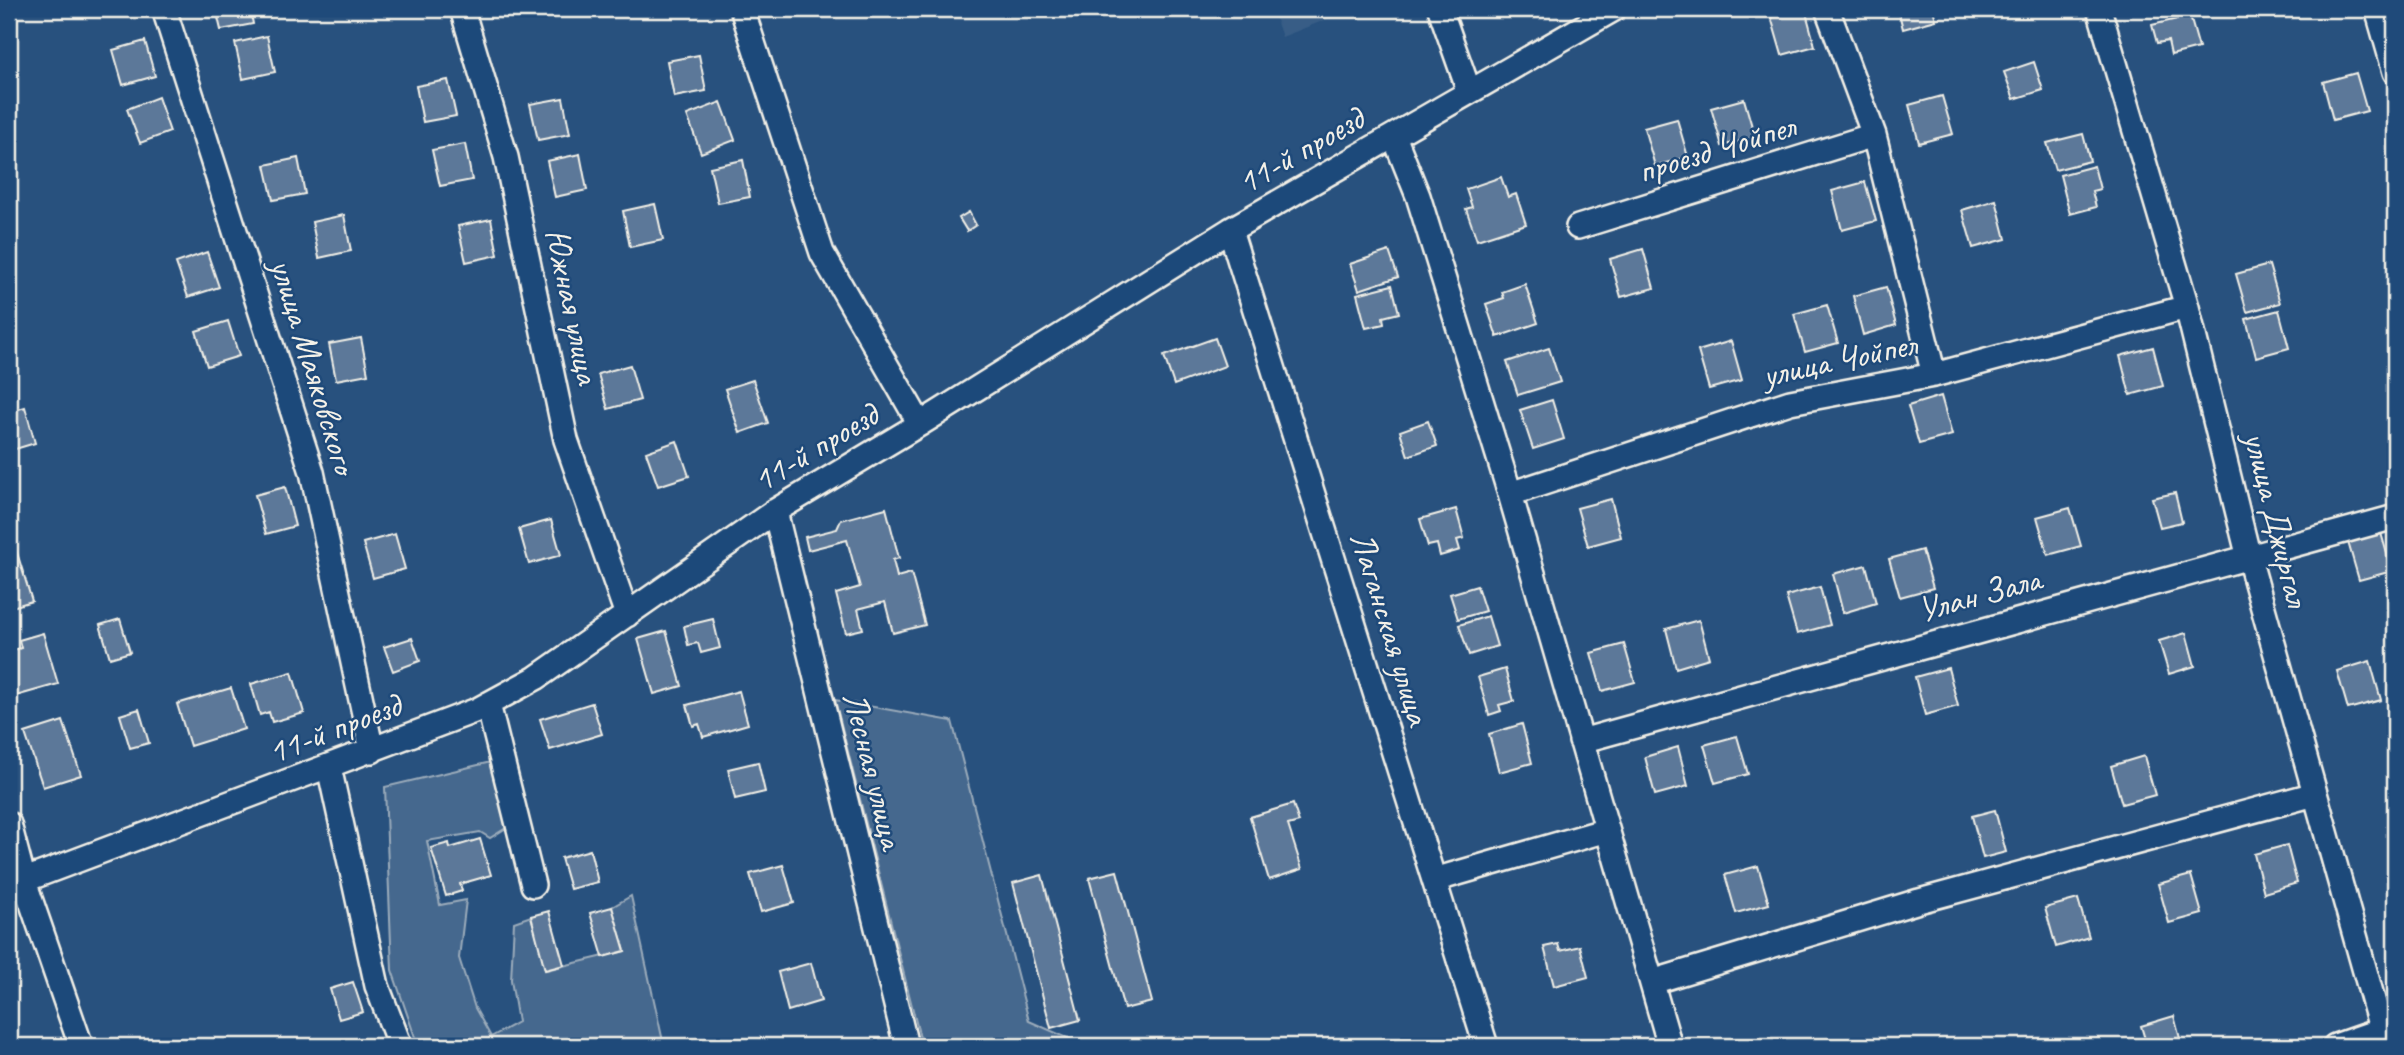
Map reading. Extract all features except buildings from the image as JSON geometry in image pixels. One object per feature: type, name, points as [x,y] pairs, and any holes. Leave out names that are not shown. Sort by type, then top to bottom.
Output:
[{"type":"street","name":"улица Маяковского","points":[[164,9],[312,472],[372,751]]},
{"type":"street","name":"Южная улица","points":[[463,9],[506,157],[566,440],[627,615]]},
{"type":"street","points":[[742,9],[822,253],[920,424]]},
{"type":"street","points":[[1440,9],[1469,90]]},
{"type":"street","name":"11-й проезд","points":[[17,883],[372,751],[488,704],[536,678],[775,511],[920,424],[1230,230],[1469,90],[1614,9]]},
{"type":"street","points":[[1827,9],[1874,135],[1934,375]]},
{"type":"street","name":"улица Джиргал","points":[[2099,9],[2187,307],[2249,558],[2384,1038]]},
{"type":"street","points":[[2385,17],[2395,72]]},
{"type":"street","name":"проезд Чойпел","points":[[1578,227],[1874,135]]},
{"type":"street","points":[[1394,136],[1418,196],[1510,494],[1670,1046]]},
{"type":"street","name":"Лаганская улица","points":[[1230,230],[1486,1046]]},
{"type":"street","name":"улица Чойпел","points":[[1510,494],[1790,402],[1934,375],[2187,307]]},
{"type":"street","name":"Лесная улица","points":[[775,511],[906,1046]]},
{"type":"street","name":"Улан Зала","points":[[1581,741],[2395,517]]},
{"type":"street","points":[[488,704],[533,885]]},
{"type":"street","points":[[329,767],[377,986],[401,1046]]},
{"type":"street","points":[[1652,982],[1919,901],[2315,794]]},
{"type":"street","points":[[9,824],[17,883],[81,1046]]},
{"type":"street","points":[[1434,880],[1607,830]]},
{"type":"street","points":[[2335,1046],[2384,1038]]},
{"type":"shaded area","points":[[1272,9],[1353,9],[1282,37]]},
{"type":"shaded area","points":[[835,700],[952,721],[1029,1021],[1070,1039],[1069,1046],[922,1046]]},
{"type":"shaded area","points":[[491,762],[506,828],[490,838],[480,832],[427,841],[440,905],[466,900],[459,958],[475,1008],[491,1037],[518,1022],[511,980],[514,922],[531,916],[546,970],[625,951],[612,907],[631,896],[664,1046],[418,1046],[392,970],[385,787]]}]
